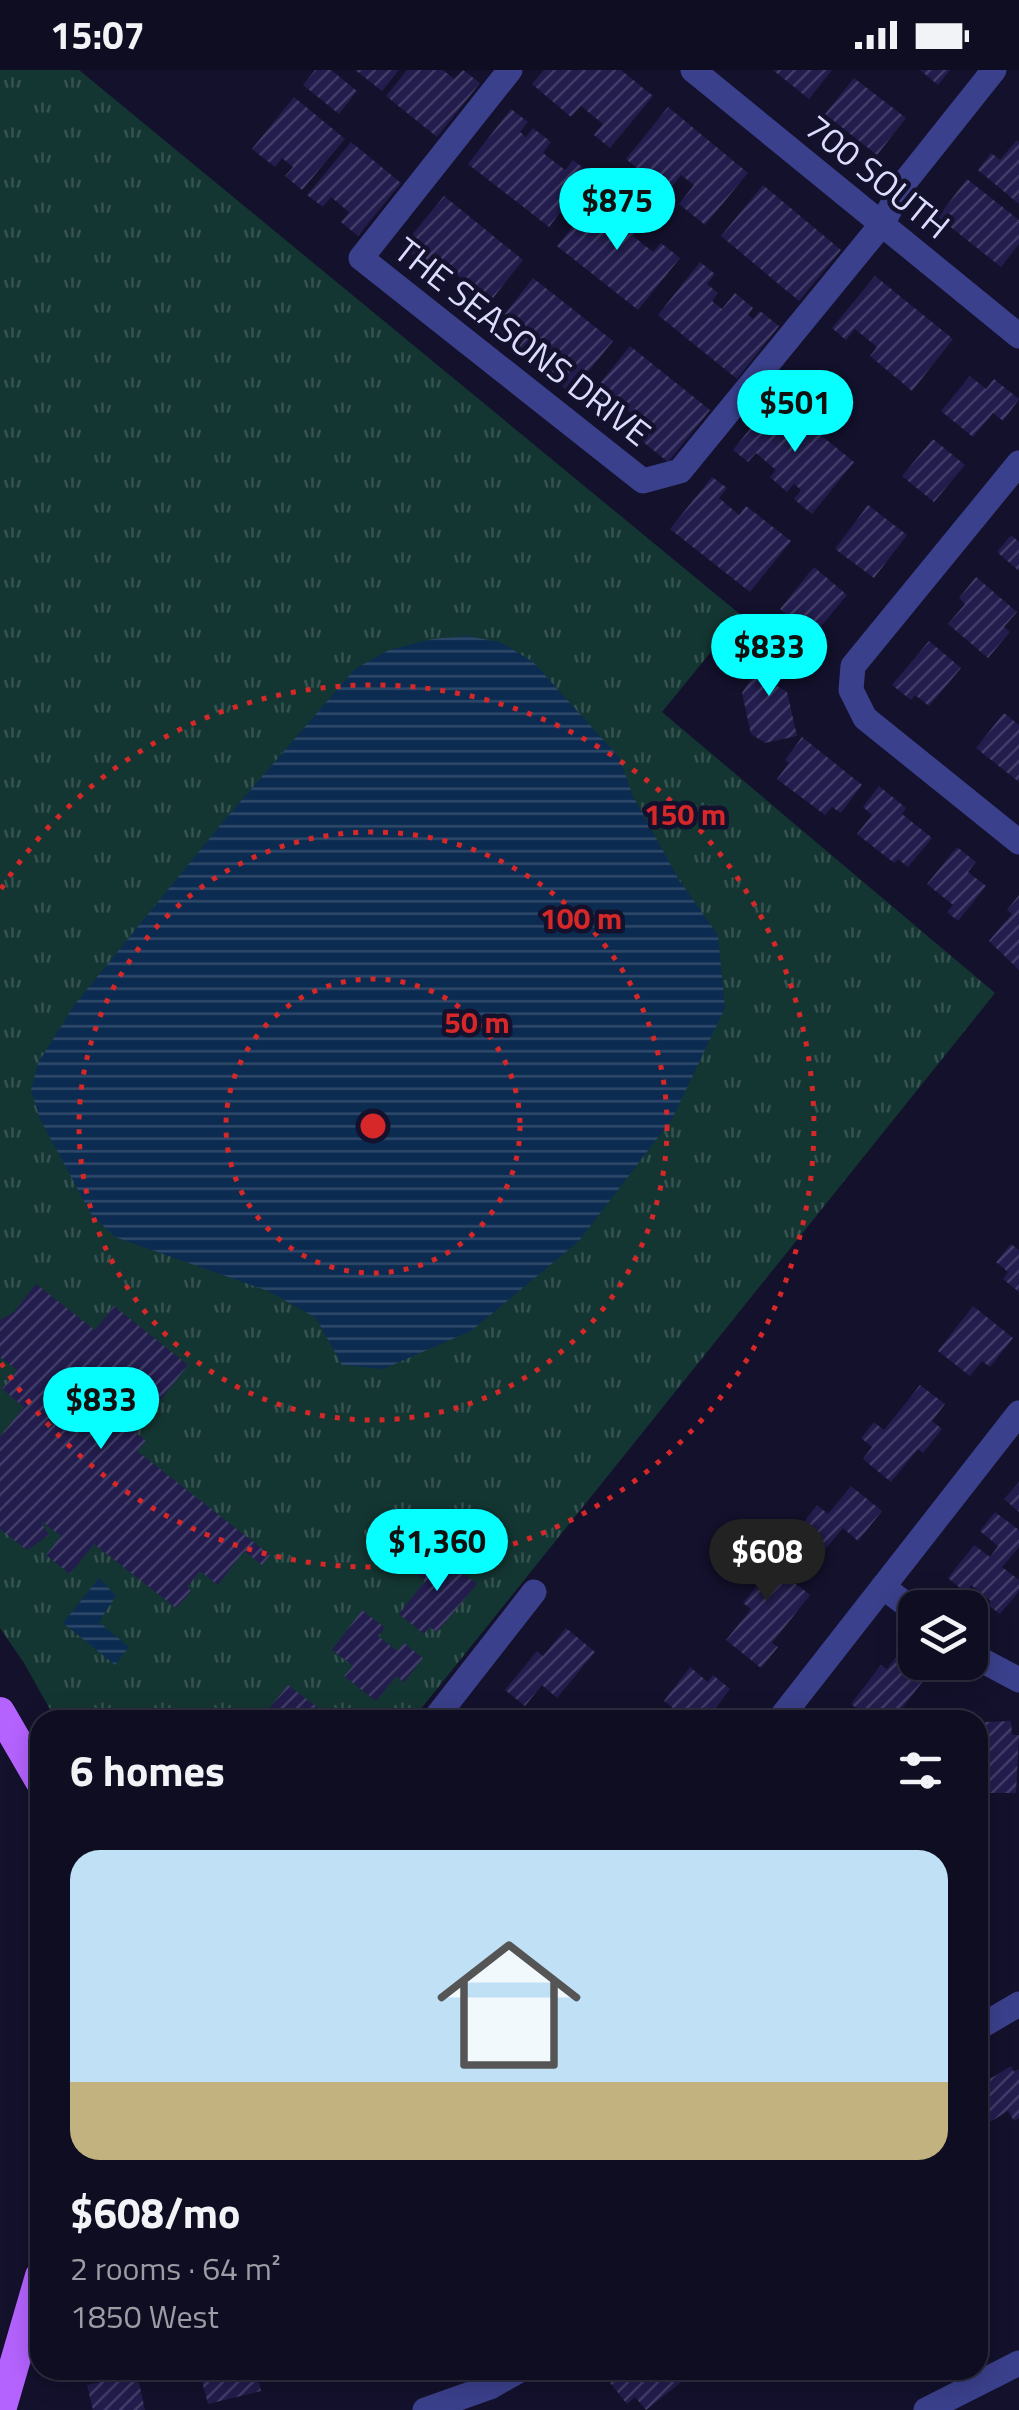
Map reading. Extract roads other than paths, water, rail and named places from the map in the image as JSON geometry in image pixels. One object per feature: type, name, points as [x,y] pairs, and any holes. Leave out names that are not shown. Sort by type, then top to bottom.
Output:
[{"type":"main road","points":[[0,1712],[30,1764]]},
{"type":"main road","points":[[1,2410],[30,2310]]},
{"type":"street","name":"THE SEASONS DRIVE","points":[[510,70],[361,258],[643,481],[680,471],[882,224]]},
{"type":"street","name":"700 SOUTH","points":[[693,70],[1019,336]]},
{"type":"street","points":[[882,224],[904,183],[994,70]]},
{"type":"street","points":[[1019,463],[854,666],[851,690],[864,718],[1019,842]]},
{"type":"street","points":[[786,1710],[1019,1413]]},
{"type":"street","points":[[883,1586],[898,1598]]},
{"type":"street","points":[[442,1710],[534,1592]]},
{"type":"street","points":[[988,1664],[1019,1680]]},
{"type":"street","points":[[988,2022],[1019,2004]]},
{"type":"street","points":[[988,2379],[1019,2363]]},
{"type":"street","points":[[425,2410],[502,2380]]},
{"type":"street","points":[[926,2410],[985,2380]]},
{"type":"water","points":[[467,636],[500,642],[533,662],[619,757],[633,796],[679,880],[718,935],[725,1008],[672,1119],[579,1241],[471,1331],[383,1369],[342,1365],[316,1318],[268,1291],[115,1237],[91,1214],[40,1119],[31,1090],[38,1063],[75,1004],[227,817],[355,669],[389,650],[432,639]]},
{"type":"water","points":[[99,1578],[116,1596],[99,1622],[129,1647],[115,1665],[63,1623]]}]
